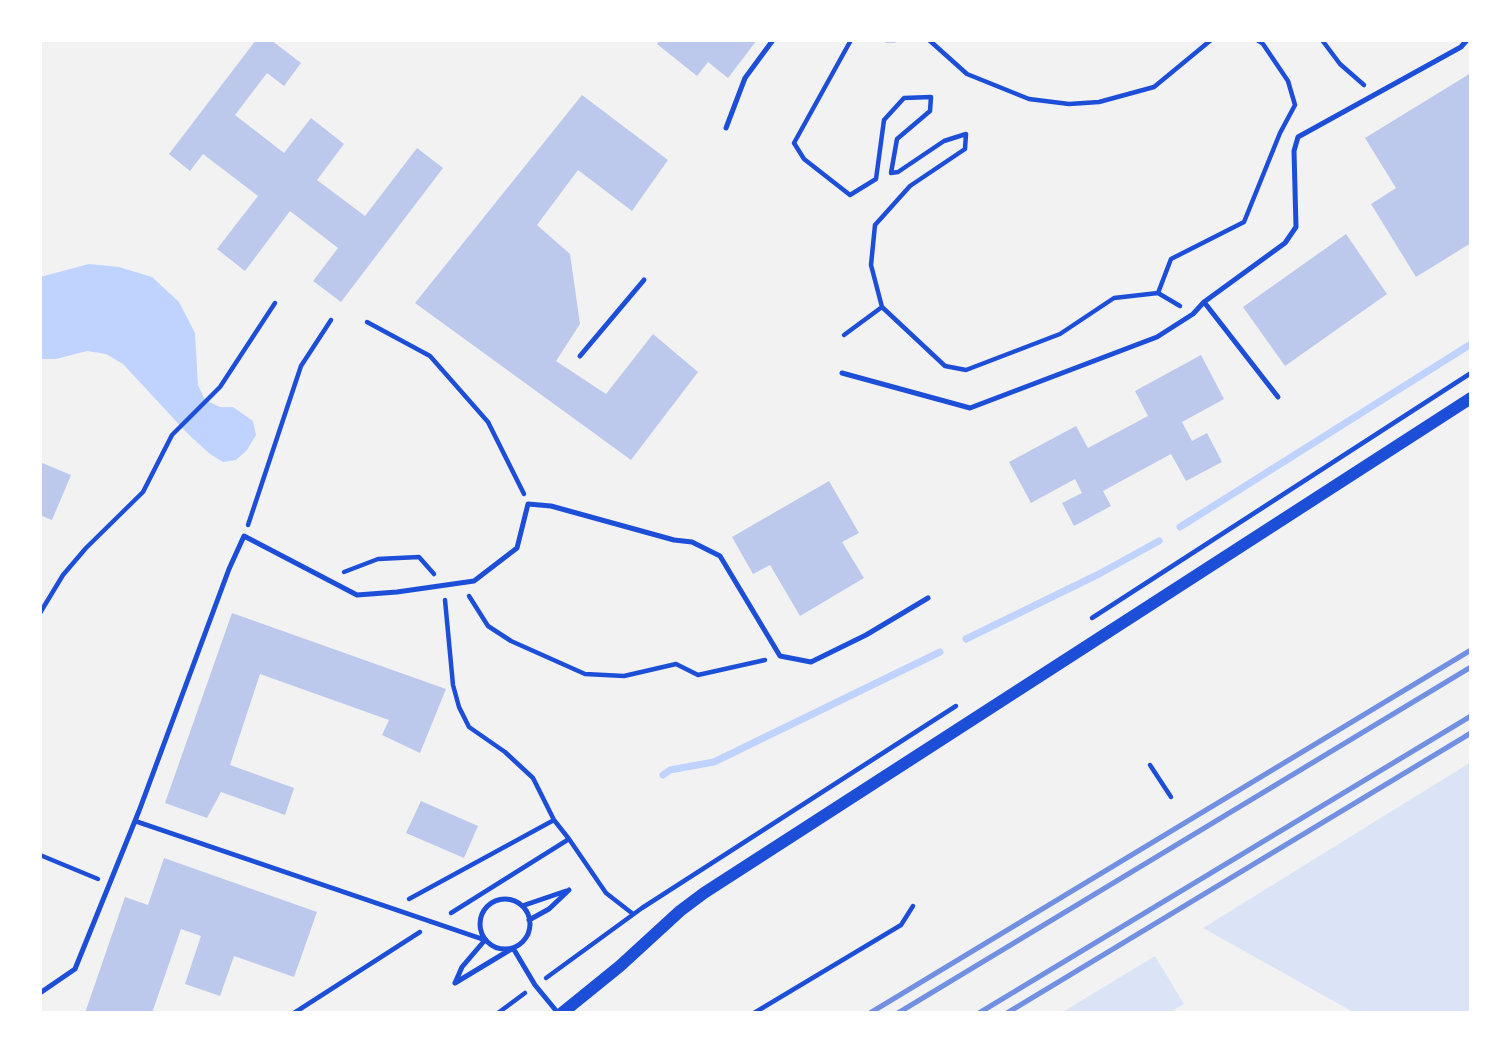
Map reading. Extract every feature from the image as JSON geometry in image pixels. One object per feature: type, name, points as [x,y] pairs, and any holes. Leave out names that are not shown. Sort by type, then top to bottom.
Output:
[{"type":"street","points":[[560,1013],[620,966],[680,911],[704,893],[1471,398]]},
{"type":"lane","points":[[726,128],[745,78],[773,40]]},
{"type":"lane","points":[[842,373],[970,408],[1157,337],[1193,314],[1204,302],[1285,243],[1296,227],[1294,151],[1298,136],[1461,47],[1467,40]]},
{"type":"lane","points":[[580,356],[644,281]]},
{"type":"lane","points":[[1204,302],[1278,397]]},
{"type":"lane","points":[[40,993],[75,969],[244,536],[357,595],[474,581],[517,548],[528,504],[551,506],[674,540],[692,542],[720,556],[780,656],[811,662],[866,635],[928,598]]},
{"type":"lane","points":[[135,821],[485,940],[501,949],[513,948]]},
{"type":"lane","points":[[522,906],[569,890],[549,909],[529,920]]},
{"type":"lane","points":[[506,899],[522,906],[529,920],[523,942],[455,983],[462,967],[485,940],[480,926],[481,917],[490,904],[506,899]]},
{"type":"lane","points":[[513,948],[535,985],[560,1013]]},
{"type":"path","points":[[851,40],[794,143],[804,159],[850,195],[876,179],[884,120],[904,98],[932,97],[930,111],[897,139],[891,173],[898,172],[944,141],[966,134],[965,149],[910,186],[875,225],[871,265],[882,307],[945,366],[966,370],[1060,334],[1114,298],[1158,293],[1193,314]]},
{"type":"path","points":[[887,40],[895,40]]},
{"type":"path","points":[[929,40],[967,74],[1029,99],[1069,104],[1099,102],[1154,87],[1211,40]]},
{"type":"path","points":[[1158,293],[1171,259],[1244,222],[1280,133],[1295,105],[1288,82],[1264,44],[1257,40]]},
{"type":"path","points":[[1322,40],[1340,64],[1376,95]]},
{"type":"path","points":[[40,613],[71,566],[143,492],[172,435],[220,387],[275,303]]},
{"type":"path","points":[[844,335],[882,307]]},
{"type":"path","points":[[244,536],[301,366],[331,320]]},
{"type":"path","points":[[366,321],[430,356],[488,422],[528,504]]},
{"type":"path","points":[[327,579],[378,558],[419,557],[444,586],[453,685],[469,727],[505,752],[533,778],[554,820],[606,893],[633,915]]},
{"type":"path","points":[[461,583],[488,626],[511,642],[585,674],[624,676],[676,664],[698,676],[780,656]]},
{"type":"path","points":[[1150,765],[1171,797]]},
{"type":"path","points":[[390,908],[554,820]]},
{"type":"path","points":[[40,855],[108,884]]},
{"type":"path","points":[[754,1013],[901,925],[913,906]]},
{"type":"shaded area","points":[[1471,762],[1469,1013],[1355,1013],[1203,928]]},
{"type":"shaded area","points":[[1155,956],[1184,1004],[1169,1013],[1061,1013]]},
{"type":"water","points":[[89,264],[119,267],[152,277],[179,302],[195,333],[198,385],[205,400],[220,407],[233,407],[253,421],[256,435],[247,450],[236,460],[223,462],[210,454],[123,364],[106,354],[87,351],[56,359],[40,359],[40,277]]},
{"type":"building","points":[[256,40],[271,40],[301,63],[284,86],[267,73],[235,115],[284,153],[311,118],[344,144],[317,180],[365,216],[417,148],[443,168],[341,302],[313,281],[338,248],[290,211],[245,271],[217,249],[258,196],[203,154],[190,171],[169,154]]},
{"type":"building","points":[[660,40],[757,40],[728,78],[708,62],[697,76],[657,44]]},
{"type":"building","points":[[1471,73],[1471,243],[1416,277],[1371,204],[1396,188],[1365,138]]},
{"type":"building","points":[[582,95],[668,160],[632,211],[578,170],[537,225],[570,254],[580,324],[556,361],[606,394],[653,334],[698,372],[631,460],[415,303]]},
{"type":"building","points":[[1346,234],[1387,294],[1285,366],[1243,307]]},
{"type":"building","points":[[1201,355],[1224,399],[1182,422],[1192,441],[1207,433],[1222,462],[1186,481],[1171,454],[1103,491],[1111,506],[1074,526],[1062,503],[1082,493],[1075,479],[1031,503],[1009,462],[1076,426],[1088,448],[1148,416],[1135,391]]},
{"type":"building","points":[[40,462],[71,475],[52,520],[40,515]]},
{"type":"building","points":[[829,481],[859,533],[842,542],[864,578],[800,616],[770,565],[753,574],[732,537]]},
{"type":"building","points":[[232,613],[446,689],[420,753],[382,735],[389,720],[260,674],[230,765],[294,788],[285,815],[221,792],[207,818],[165,803]]},
{"type":"building","points":[[421,801],[478,826],[464,858],[406,833]]},
{"type":"building","points":[[164,858],[317,912],[294,977],[234,956],[220,996],[185,984],[201,936],[181,929],[152,1013],[85,1013],[125,897],[148,905]]},
{"type":"waterway","points":[[1180,527],[1471,344]]},
{"type":"waterway","points":[[966,639],[1099,574],[1159,541]]},
{"type":"waterway","points":[[663,775],[670,770],[714,762],[940,652]]},
{"type":"railway","points":[[870,1013],[1471,650]]},
{"type":"railway","points":[[898,1013],[1471,667]]},
{"type":"railway","points":[[979,1013],[1471,716]]},
{"type":"railway","points":[[1007,1013],[1471,733]]}]
